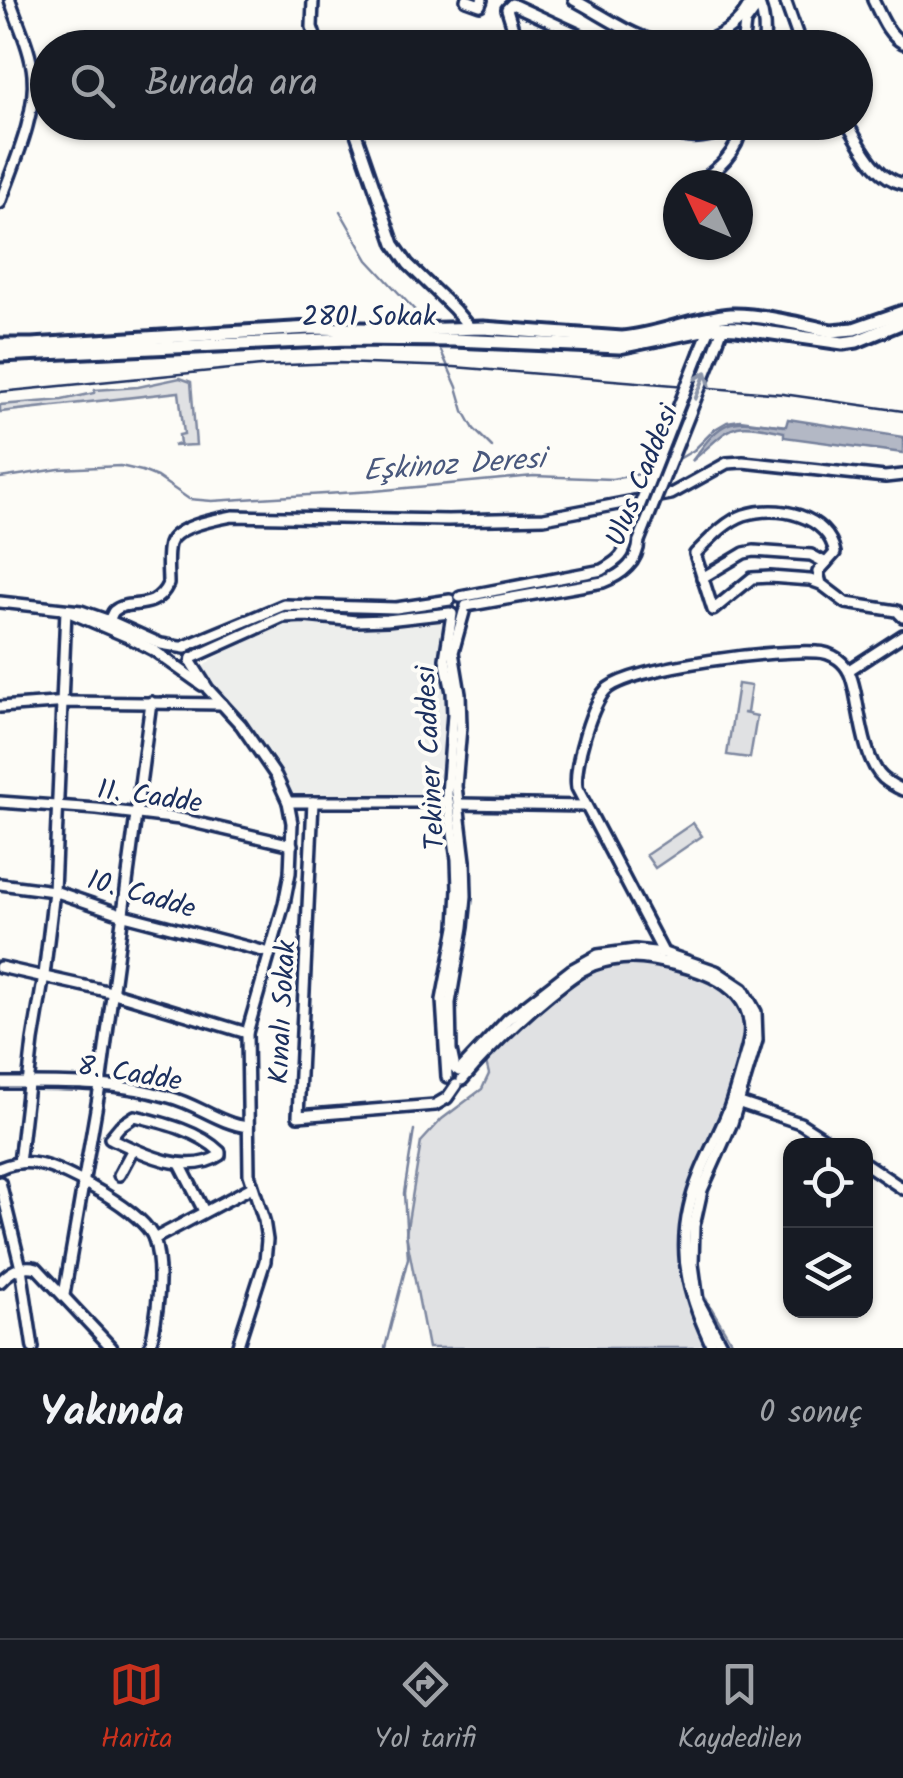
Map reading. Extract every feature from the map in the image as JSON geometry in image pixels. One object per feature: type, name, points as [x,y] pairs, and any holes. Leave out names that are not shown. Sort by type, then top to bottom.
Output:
[{"type":"main road","points":[[719,325],[736,315],[854,330],[903,312]]},
{"type":"main road","points":[[719,325],[843,343],[903,322]]},
{"type":"main road","name":"2801 Sokak","points":[[0,345],[310,328],[470,328],[622,338],[719,325]]},
{"type":"main road","name":"2801 Sokak","points":[[0,355],[292,340],[439,340],[620,348],[719,325]]},
{"type":"main road","points":[[439,340],[469,334],[470,328]]},
{"type":"main road","points":[[686,332],[706,354]]},
{"type":"street","points":[[10,0],[30,60]]},
{"type":"street","points":[[313,0],[313,30]]},
{"type":"street","points":[[466,0],[480,6],[482,0]]},
{"type":"street","points":[[574,0],[633,30]]},
{"type":"street","points":[[728,30],[752,0]]},
{"type":"street","points":[[784,0],[795,30]]},
{"type":"street","points":[[873,0],[886,26],[903,43]]},
{"type":"street","points":[[513,30],[507,9],[512,4],[569,30]]},
{"type":"street","points":[[744,30],[760,4],[765,30]]},
{"type":"street","points":[[0,204],[30,108]]},
{"type":"street","points":[[358,140],[394,244],[408,264],[470,328]]},
{"type":"street","points":[[716,170],[740,140]]},
{"type":"street","points":[[858,140],[877,169],[891,181],[903,184]]},
{"type":"street","points":[[706,354],[719,325]]},
{"type":"street","name":"Ulus Caddesi","points":[[460,604],[602,570],[613,564],[626,550],[628,535],[706,354]]},
{"type":"street","name":"Ulus Caddesi","points":[[182,647],[284,605],[396,608],[460,604],[614,578],[639,553],[639,541],[706,354]]},
{"type":"street","points":[[109,624],[111,613],[116,610],[144,604],[166,590],[172,538],[218,518],[544,518],[671,494],[727,464],[743,462],[886,477],[903,475]]},
{"type":"street","points":[[821,584],[818,572],[835,553],[832,540],[816,522],[800,516],[777,512],[742,516],[696,554],[713,610],[752,578],[797,579],[821,584],[846,603],[897,611],[903,617]]},
{"type":"street","points":[[702,578],[754,551],[812,554],[826,562]]},
{"type":"street","points":[[0,602],[81,611],[161,644],[182,647],[189,651],[208,689]]},
{"type":"street","points":[[175,666],[184,668],[192,660],[283,617],[387,620],[451,613],[447,605],[460,604]]},
{"type":"street","name":"Tekiner Caddesi","points":[[456,1077],[442,1000],[456,927],[458,888],[453,803],[460,717],[452,652],[460,604]]},
{"type":"street","points":[[20,1163],[32,1041],[54,891],[66,610]]},
{"type":"street","name":"Tekiner Caddesi","points":[[451,613],[445,659],[453,714],[448,786],[466,861],[464,927],[451,991],[451,1052],[456,1077]]},
{"type":"street","points":[[109,624],[208,689],[255,744],[288,802],[292,845],[284,904],[246,1033],[249,1174],[264,1220],[266,1250],[238,1348]]},
{"type":"street","points":[[849,670],[903,636]]},
{"type":"street","points":[[175,666],[170,653],[182,647]]},
{"type":"street","points":[[665,958],[576,788],[596,703],[606,690],[642,674],[783,653],[820,652],[836,658],[849,670],[871,759],[882,778],[903,790]]},
{"type":"street","points":[[0,708],[64,702],[222,704]]},
{"type":"street","points":[[64,1295],[100,1086],[151,702]]},
{"type":"street","name":"11. Cadde","points":[[0,802],[180,819],[292,845]]},
{"type":"street","points":[[288,802],[586,806]]},
{"type":"street","name":"Kınalı Sokak","points":[[313,802],[298,1116],[435,1104],[447,1098],[456,1077]]},
{"type":"street","name":"10. Cadde","points":[[0,884],[54,891],[270,953]]},
{"type":"street","points":[[456,1077],[508,1019],[588,959],[621,950],[650,950],[665,958],[716,971],[742,988],[758,1021],[757,1040],[702,1190],[694,1226],[692,1264],[698,1301],[723,1348]]},
{"type":"street","points":[[456,1077],[583,970],[615,959],[665,958]]},
{"type":"street","points":[[0,967],[112,992],[246,1033]]},
{"type":"street","points":[[451,1052],[461,1060],[472,1057]]},
{"type":"street","name":"8. Cadde","points":[[0,1083],[100,1086],[164,1095],[248,1128]]},
{"type":"street","points":[[736,1099],[800,1123],[823,1138]]},
{"type":"street","points":[[713,1348],[688,1285],[686,1228],[698,1176],[736,1099]]},
{"type":"street","points":[[136,1116],[198,1137],[220,1152],[211,1161],[180,1164],[110,1138],[136,1116]]},
{"type":"street","points":[[119,1175],[133,1149]]},
{"type":"street","points":[[0,1168],[20,1163],[49,1166],[83,1182],[148,1227],[157,1260],[158,1298],[150,1348]]},
{"type":"street","points":[[180,1164],[204,1211]]},
{"type":"street","points":[[873,1169],[903,1189]]},
{"type":"street","points":[[0,1182],[33,1348]]},
{"type":"street","points":[[154,1239],[252,1187]]},
{"type":"street","points":[[0,1282],[20,1268],[37,1268],[112,1348]]},
{"type":"shaded area","points":[[180,378],[191,382],[196,445],[173,446],[180,444],[179,435],[184,434],[179,392],[0,412],[0,405],[62,400],[95,390],[138,387]]},
{"type":"shaded area","points":[[788,419],[903,437],[903,453],[784,437],[784,432],[741,426],[724,433],[692,461],[713,434],[731,423],[786,426]]},
{"type":"shaded area","points":[[293,619],[387,625],[434,619],[443,624],[442,662],[449,730],[440,799],[293,799],[273,756],[242,713],[208,681],[203,667]]},
{"type":"shaded area","points":[[738,684],[751,686],[747,713],[743,713],[757,716],[750,758],[727,755]]},
{"type":"shaded area","points":[[693,823],[702,836],[655,868],[646,855]]},
{"type":"shaded area","points":[[668,949],[730,985],[748,1020],[741,1058],[689,1235],[695,1287],[735,1348],[428,1348],[406,1234],[421,1142],[442,1119],[482,1089],[489,1074],[483,1050],[577,968]]},
{"type":"waterway","points":[[340,211],[368,260],[423,319]]},
{"type":"waterway","points":[[441,351],[464,411],[474,429],[492,447]]},
{"type":"waterway","name":"Eşkinoz Deresi","points":[[672,463],[727,422],[784,426]]},
{"type":"waterway","name":"Eşkinoz Deresi","points":[[0,478],[59,469],[120,466],[157,477],[189,499],[212,501],[534,476],[612,479],[651,472]]},
{"type":"waterway","points":[[385,1348],[408,1258],[404,1193],[414,1130]]},
{"type":"railway","points":[[0,392],[261,366],[338,363],[454,367],[783,394],[903,411]]}]
